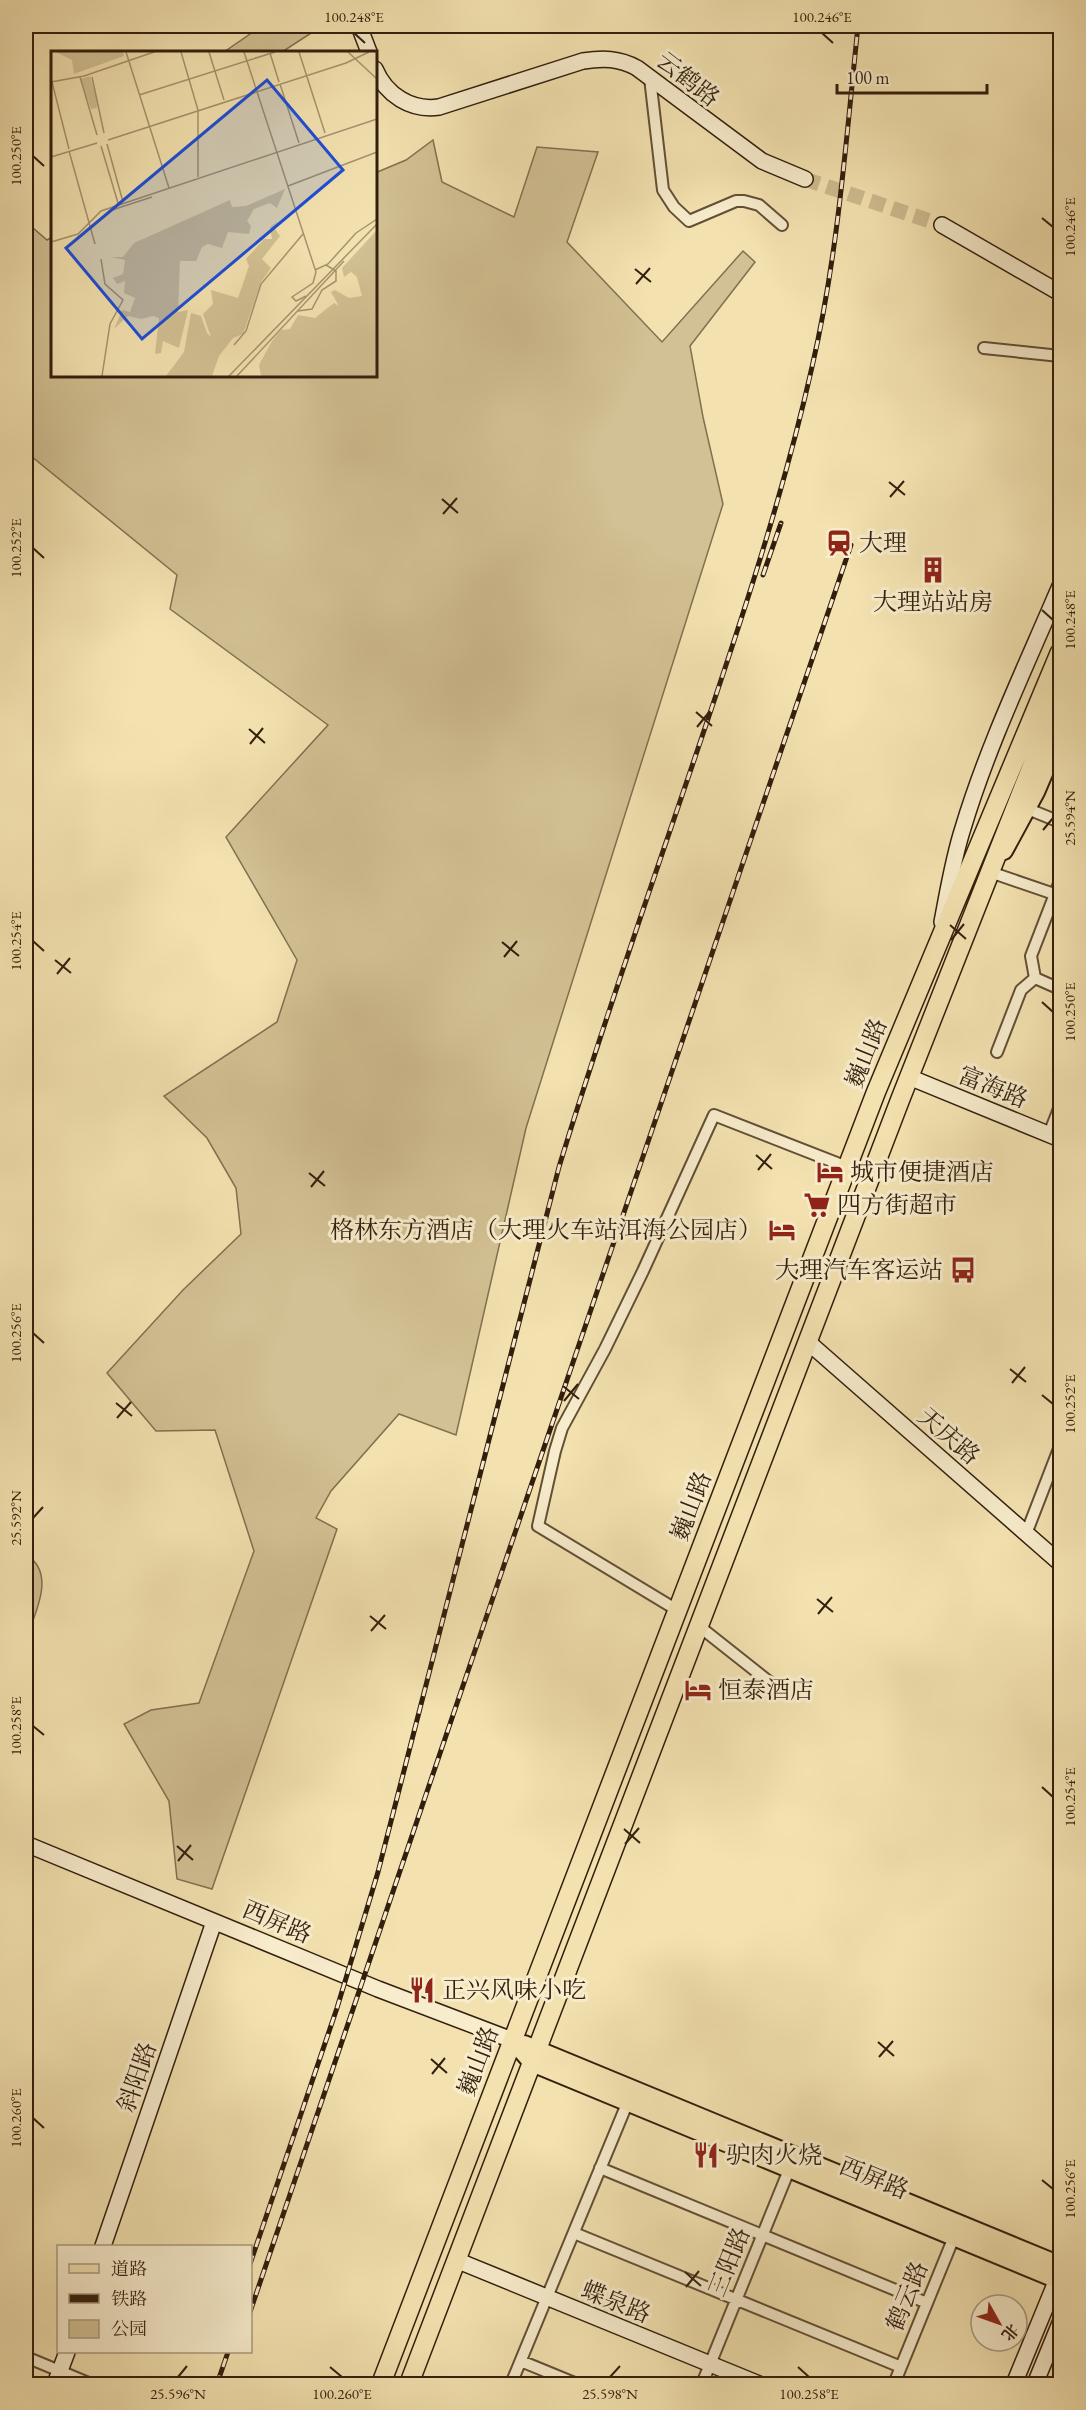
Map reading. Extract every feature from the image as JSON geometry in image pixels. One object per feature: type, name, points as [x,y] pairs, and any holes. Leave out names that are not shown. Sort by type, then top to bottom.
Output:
[{"type":"highway","name":"巍山路","points":[[381,2385],[847,1167],[1060,652]]},
{"type":"highway","name":"巍山路","points":[[409,2385],[909,1077],[1060,695]]},
{"type":"highway","points":[[677,1610],[700,1627]]},
{"type":"main road","points":[[990,872],[1028,808],[1060,736]]},
{"type":"main road","name":"西屏路","points":[[512,2040],[535,2056],[1060,2274]]},
{"type":"street","points":[[359,26],[369,51]]},
{"type":"street","name":"云鹤路","points":[[376,71],[382,83],[395,96],[414,105],[428,108],[438,107],[583,61],[612,59],[625,62],[637,68],[762,161],[805,179]]},
{"type":"street","points":[[650,78],[659,171],[663,190],[674,207],[689,221],[736,201],[752,201],[783,225]]},
{"type":"street","points":[[942,225],[1060,293]]},
{"type":"street","points":[[984,348],[1060,356]]},
{"type":"street","points":[[936,948],[958,843],[970,807],[1060,586]]},
{"type":"street","points":[[1028,808],[1060,822]]},
{"type":"street","points":[[990,872],[1058,895]]},
{"type":"street","points":[[1035,978],[1031,956],[1058,895],[1060,881]]},
{"type":"street","points":[[1035,978],[1060,989]]},
{"type":"street","points":[[997,1052],[1021,990],[1035,978]]},
{"type":"street","name":"富海路","points":[[909,1077],[1055,1136]]},
{"type":"street","points":[[1055,1136],[1060,1106]]},
{"type":"street","points":[[677,1610],[538,1526],[562,1428],[635,1289],[714,1115],[847,1167]]},
{"type":"street","name":"天庆路","points":[[808,1342],[1060,1563]]},
{"type":"street","points":[[1026,1534],[1060,1446]]},
{"type":"street","points":[[700,1627],[772,1684]]},
{"type":"street","name":"西屏路","points":[[26,1844],[378,1989],[512,2040]]},
{"type":"street","name":"斜阳路","points":[[104,2245],[214,1922]]},
{"type":"street","points":[[512,2385],[630,2095]]},
{"type":"street","name":"三阳路","points":[[702,2385],[793,2162]]},
{"type":"street","points":[[600,2169],[927,2302]]},
{"type":"street","name":"鹤云路","points":[[894,2385],[957,2230]]},
{"type":"street","points":[[574,2233],[901,2367]]},
{"type":"street","name":"蝶泉路","points":[[456,2260],[759,2385]]},
{"type":"street","points":[[1014,2385],[1060,2274]]},
{"type":"street","points":[[1035,2385],[1060,2323]]},
{"type":"street","points":[[58,2378],[67,2353]]},
{"type":"street","points":[[26,2357],[58,2378],[91,2385]]},
{"type":"street","points":[[521,2361],[577,2385]]},
{"type":"green space","points":[[247,26],[318,26],[319,28],[284,51],[225,51],[250,34]]},
{"type":"green space","points":[[433,140],[442,182],[514,217],[537,147],[598,152],[567,242],[662,342],[743,251],[755,262],[690,346],[723,504],[526,1128],[456,1435],[399,1414],[331,1491],[316,1518],[337,1529],[212,1889],[177,1879],[169,1801],[124,1724],[151,1710],[199,1703],[254,1551],[215,1430],[156,1431],[107,1373],[183,1290],[241,1234],[236,1188],[207,1138],[164,1096],[277,1022],[297,960],[226,837],[328,725],[170,609],[177,575],[26,452],[26,222],[47,240],[51,238],[51,376],[376,376],[376,173],[406,160]]},
{"type":"green space","points":[[26,1555],[35,1562],[42,1582],[39,1604],[27,1636]]},
{"type":"tunnel","points":[[805,179],[942,225]]},
{"type":"railway","points":[[252,2258],[337,2008],[378,1872],[559,1167],[614,995],[739,625],[791,454],[821,325],[835,240],[858,26]]},
{"type":"railway","points":[[763,575],[781,523]]},
{"type":"railway","points":[[252,2306],[851,545]]},
{"type":"railway","points":[[217,2384],[228,2353]]},
{"type":"place","name":"大理","points":[[839,543]]},
{"type":"place","name":"大理站站房","points":[[933,570]]},
{"type":"place","name":"城市便捷酒店","points":[[830,1172]]},
{"type":"place","name":"四方街超市","points":[[817,1205]]},
{"type":"place","name":"格林东方酒店（大理火车站洱海公园店）","points":[[782,1230]]},
{"type":"place","name":"大理汽车客运站","points":[[963,1270]]},
{"type":"place","name":"恒泰酒店","points":[[698,1690]]},
{"type":"place","name":"正兴风味小吃","points":[[422,1990]]},
{"type":"place","name":"驴肉火烧","points":[[706,2155]]}]
